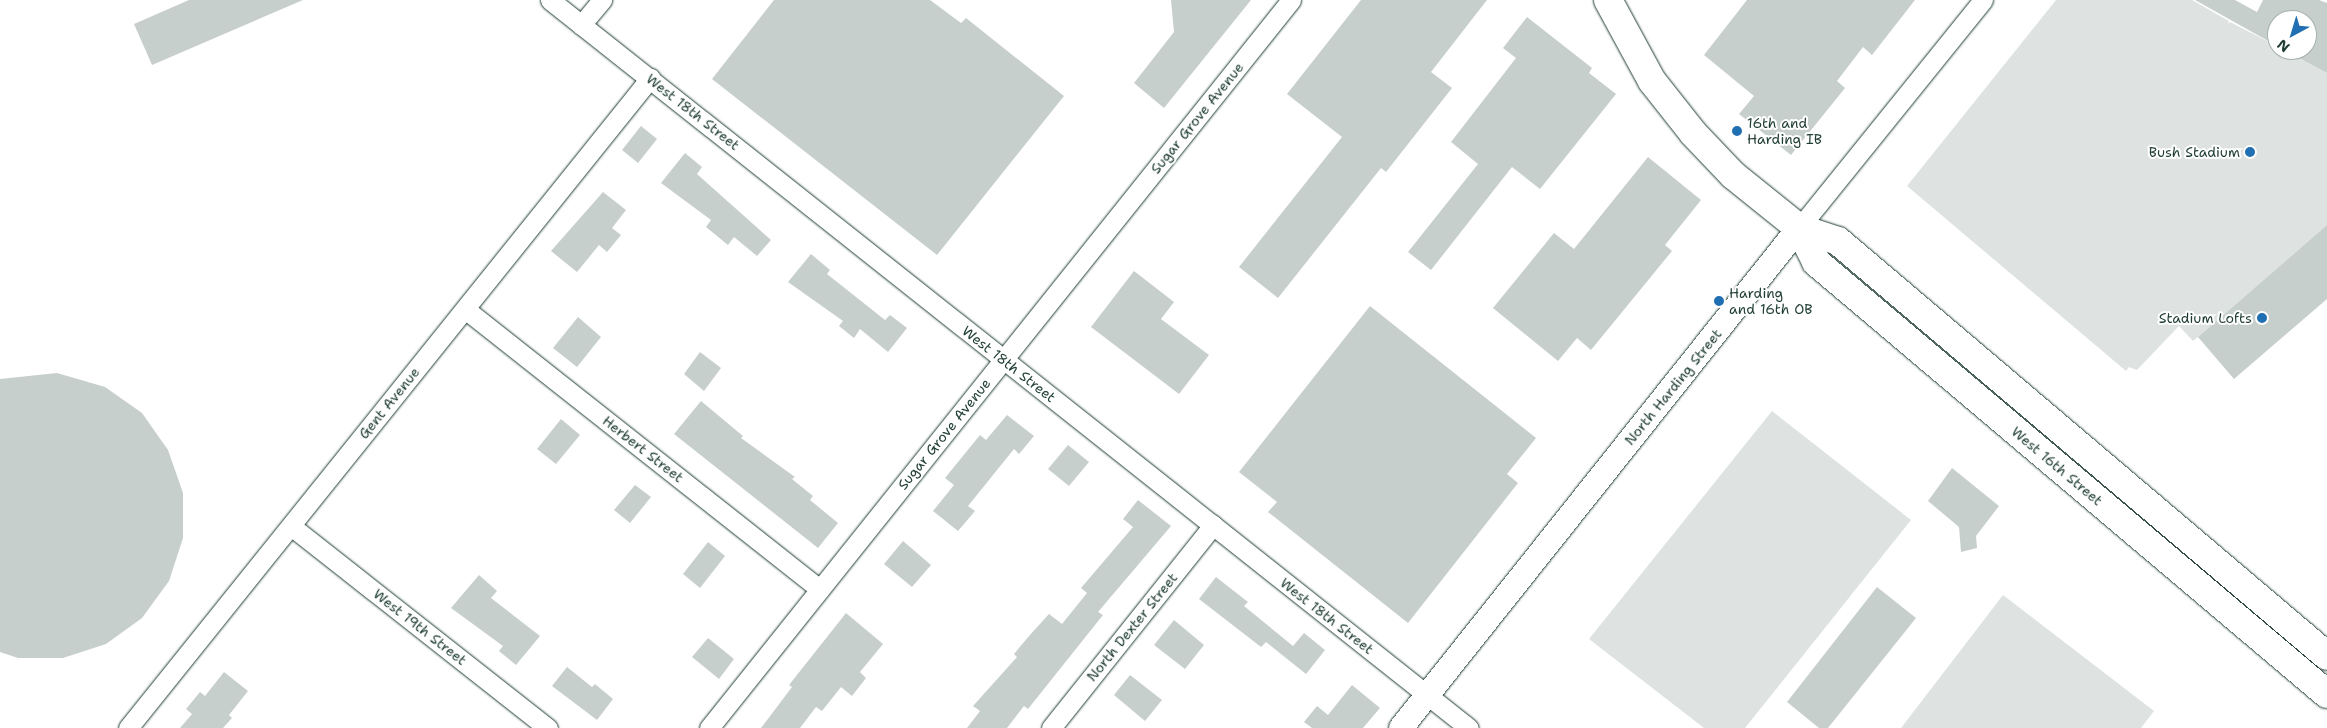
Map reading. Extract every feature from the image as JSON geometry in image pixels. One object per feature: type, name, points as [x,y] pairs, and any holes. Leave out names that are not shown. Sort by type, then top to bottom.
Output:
[{"type":"main road","name":"West 16th Street","points":[[1608,0],[1652,81],[1693,133],[1733,174],[1799,228],[1838,241],[2327,656]]},
{"type":"main road","name":"West 16th Street","points":[[1799,228],[1816,262],[2327,694]]},
{"type":"street","name":"West 18th Street","points":[[550,0],[1469,728]]},
{"type":"street","points":[[582,25],[602,0]]},
{"type":"street","name":"Sugar Grove Avenue","points":[[709,728],[1291,0]]},
{"type":"street","name":"North Harding Street","points":[[1401,728],[1983,0]]},
{"type":"street","name":"Gent Avenue","points":[[128,728],[650,78]]},
{"type":"street","name":"Herbert Street","points":[[465,309],[820,589]]},
{"type":"street","name":"North Dexter Street","points":[[1051,728],[1213,525]]},
{"type":"street","name":"West 19th Street","points":[[291,526],[548,728]]},
{"type":"shaded area","points":[[2056,0],[2192,0],[2229,21],[2228,24],[2230,22],[2267,41],[2267,60],[2303,60],[2327,73],[2327,225],[2193,341],[2179,326],[2137,370],[2129,367],[2126,371],[1907,186]]},
{"type":"shaded area","points":[[1772,411],[1911,520],[1745,728],[1704,728],[1589,639]]},
{"type":"shaded area","points":[[2003,595],[2154,711],[2141,728],[1901,728]]},
{"type":"building","points":[[189,0],[303,0],[152,65],[134,24]]},
{"type":"building","points":[[774,0],[930,0],[961,23],[966,18],[1064,96],[937,255],[712,79]]},
{"type":"building","points":[[1171,0],[1251,0],[1164,108],[1134,83],[1174,32]]},
{"type":"building","points":[[1361,0],[1487,0],[1431,72],[1452,88],[1386,172],[1381,168],[1278,298],[1239,267],[1342,137],[1287,94]]},
{"type":"building","points":[[1747,0],[1915,0],[1872,55],[1863,47],[1837,81],[1845,88],[1791,155],[1739,114],[1754,96],[1704,55]]},
{"type":"building","points":[[2195,0],[2235,0],[2257,12],[2263,0],[2319,0],[2327,3],[2327,73],[2303,60],[2317,60],[2317,10],[2267,10],[2267,40]]},
{"type":"building","points":[[1527,17],[1592,68],[1589,73],[1616,94],[1540,189],[1512,167],[1431,270],[1408,252],[1478,164],[1451,142],[1516,58],[1503,48]]},
{"type":"building","points":[[641,126],[657,139],[638,163],[622,150]]},
{"type":"building","points":[[685,153],[702,167],[697,174],[771,240],[757,256],[734,237],[728,245],[706,227],[711,220],[661,183]]},
{"type":"building","points":[[1648,157],[1701,200],[1665,245],[1672,251],[1591,350],[1577,338],[1558,361],[1493,308],[1554,233],[1574,249]]},
{"type":"building","points":[[603,192],[626,210],[612,228],[621,235],[607,252],[599,245],[577,272],[551,251]]},
{"type":"building","name":"Stadium Lofts","points":[[2327,225],[2327,299],[2234,379],[2198,337]]},
{"type":"building","points":[[811,254],[830,270],[827,274],[885,320],[890,315],[907,328],[888,352],[860,329],[854,338],[839,326],[843,321],[788,282]]},
{"type":"building","points":[[1134,271],[1174,302],[1161,319],[1209,355],[1179,394],[1091,327]]},
{"type":"building","points":[[1370,306],[1536,438],[1507,474],[1518,483],[1408,623],[1268,512],[1277,502],[1239,472]]},
{"type":"building","points":[[578,317],[601,337],[577,367],[553,348]]},
{"type":"building","points":[[700,352],[721,368],[704,391],[684,374]]},
{"type":"building","points":[[57,373],[105,387],[142,413],[168,450],[183,493],[183,538],[169,581],[142,618],[106,644],[63,658],[18,658],[0,652],[0,379]]},
{"type":"building","points":[[701,401],[743,436],[741,438],[795,477],[792,479],[813,496],[810,500],[838,523],[818,548],[674,434]]},
{"type":"building","points":[[1007,415],[1034,436],[1019,454],[1014,449],[968,506],[975,511],[958,531],[933,511],[954,485],[945,478],[980,435],[986,440]]},
{"type":"building","points":[[561,419],[580,435],[556,464],[537,449]]},
{"type":"building","points":[[1068,445],[1089,462],[1069,486],[1048,469]]},
{"type":"building","points":[[1952,468],[1999,506],[1976,536],[1977,548],[1961,552],[1959,527],[1928,501]]},
{"type":"building","points":[[635,485],[651,497],[630,523],[614,510]]},
{"type":"building","points":[[1138,500],[1171,526],[1098,612],[1103,615],[1028,709],[1024,706],[1007,728],[967,728],[980,711],[973,706],[1017,657],[1014,654],[1029,636],[1049,614],[1062,624],[1087,593],[1081,588],[1133,527],[1123,519]]},
{"type":"building","points":[[903,541],[931,565],[912,587],[884,564]]},
{"type":"building","points":[[708,542],[725,556],[700,588],[683,574]]},
{"type":"building","points":[[479,575],[497,591],[491,598],[540,636],[516,665],[499,651],[503,646],[451,608]]},
{"type":"building","points":[[1216,577],[1248,602],[1244,606],[1293,646],[1304,633],[1325,650],[1306,674],[1266,642],[1261,647],[1199,599]]},
{"type":"building","points":[[1877,587],[1916,618],[1828,728],[1819,728],[1787,702]]},
{"type":"building","points":[[846,613],[883,644],[860,672],[866,678],[852,696],[841,687],[822,711],[816,707],[800,728],[761,728],[792,687],[789,685]]},
{"type":"building","points":[[1174,620],[1204,645],[1185,669],[1154,645]]},
{"type":"building","points":[[708,638],[734,659],[719,679],[692,657]]},
{"type":"building","points":[[567,667],[592,687],[595,684],[613,699],[597,720],[552,686]]},
{"type":"building","points":[[224,672],[248,691],[229,715],[232,718],[223,728],[180,728],[192,714],[186,709],[200,692],[205,696]]},
{"type":"building","points":[[1130,675],[1162,700],[1145,721],[1114,695]]},
{"type":"building","points":[[1352,685],[1380,708],[1363,728],[1312,728],[1304,722],[1317,706],[1328,715]]},
{"type":"place","name":"16th and Harding IB","points":[[1737,131]]},
{"type":"place","name":"Bush Stadium","points":[[2250,152]]},
{"type":"place","name":"Harding and 16th OB","points":[[1719,301]]},
{"type":"place","name":"Stadium Lofts","points":[[2262,318]]}]
